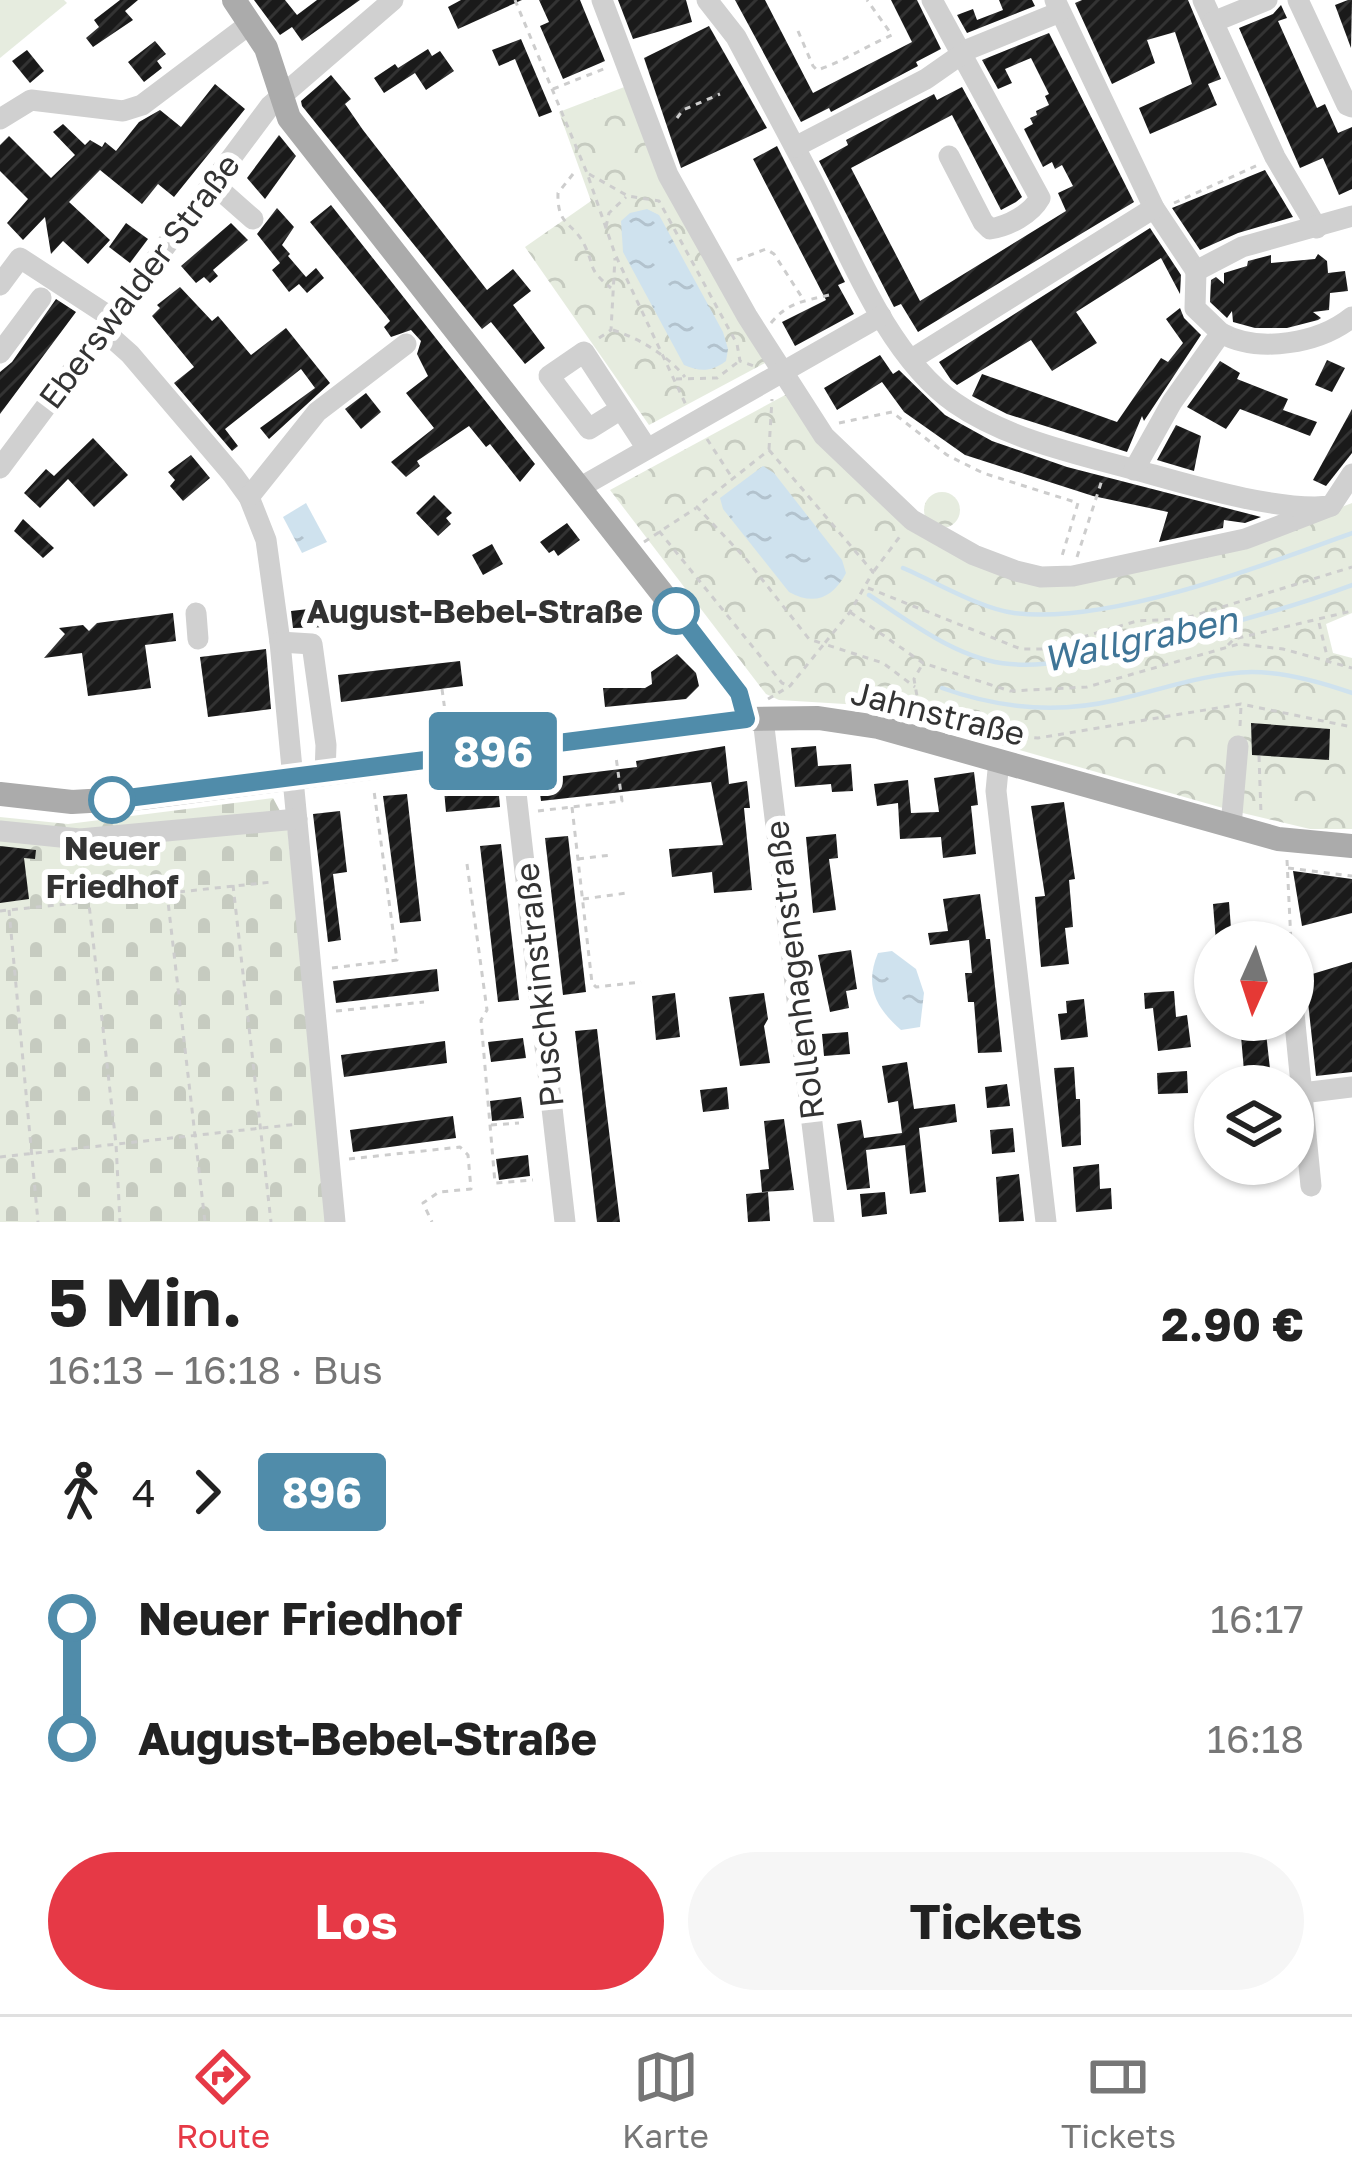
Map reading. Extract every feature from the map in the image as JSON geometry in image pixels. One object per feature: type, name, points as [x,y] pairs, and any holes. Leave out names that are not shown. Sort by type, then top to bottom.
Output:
[{"type":"main road","points":[[234,0],[266,48],[289,118],[758,712]]},
{"type":"main road","name":"Jahnstraße","points":[[0,794],[72,802],[141,798],[613,736],[758,712],[861,724],[1294,842],[1352,846]]},
{"type":"street","name":"Eberswalder Straße","points":[[0,468],[279,95],[393,0]]},
{"type":"street","points":[[602,0],[668,176],[720,269],[821,431],[912,520],[974,555],[1016,571],[1065,576],[1245,539],[1331,506],[1352,474]]},
{"type":"street","points":[[707,0],[736,37],[881,316],[937,388],[972,413],[1134,470],[1269,500],[1313,508],[1331,506]]},
{"type":"street","points":[[932,0],[1040,198],[1030,211],[990,229],[949,156]]},
{"type":"street","points":[[1267,0],[1235,13],[1208,11],[1275,158],[1317,228]]},
{"type":"street","points":[[1298,0],[1349,106]]},
{"type":"street","points":[[795,147],[1059,4],[1156,212],[1196,271],[1195,308],[1233,340],[1273,343],[1332,333],[1352,317]]},
{"type":"street","points":[[2,118],[31,100],[123,111],[142,105],[251,23]]},
{"type":"street","points":[[212,183],[254,219]]},
{"type":"street","points":[[912,359],[1156,212]]},
{"type":"street","points":[[1196,271],[1241,247],[1351,220]]},
{"type":"street","points":[[0,285],[20,258],[107,324],[249,497],[266,540],[280,642],[335,1222]]},
{"type":"street","points":[[0,353],[40,298]]},
{"type":"street","points":[[579,488],[881,316]]},
{"type":"street","points":[[1134,470],[1172,402],[1221,333]]},
{"type":"street","points":[[249,497],[317,412],[406,344]]},
{"type":"street","points":[[622,409],[590,429],[549,376],[584,352],[622,409],[646,447]]},
{"type":"street","points":[[196,613],[198,639]]},
{"type":"street","points":[[280,642],[312,644],[326,745],[325,775]]},
{"type":"street","name":"Rollenhagenstraße","points":[[758,712],[824,1222]]},
{"type":"street","name":"Puschkinstraße","points":[[511,749],[565,1222]]},
{"type":"street","points":[[1231,826],[1249,751]]},
{"type":"street","points":[[999,760],[996,791],[1046,1222]]},
{"type":"street","points":[[72,802],[76,838]]},
{"type":"street","points":[[0,831],[76,838],[297,820]]},
{"type":"street","points":[[1314,1092],[1352,1087]]},
{"type":"path","points":[[515,0],[587,173],[615,254],[686,406]]},
{"type":"path","points":[[798,31],[813,66],[818,70],[829,66],[892,34],[867,0]]},
{"type":"path","points":[[552,89],[624,60]]},
{"type":"path","points":[[677,118],[683,110],[720,94]]},
{"type":"path","points":[[1156,212],[1275,158]]},
{"type":"path","points":[[587,173],[628,196],[658,200],[737,344],[740,361]]},
{"type":"path","points":[[573,174],[558,193],[561,220],[585,247],[594,274],[611,288]]},
{"type":"path","points":[[606,227],[609,212],[628,196]]},
{"type":"path","points":[[720,269],[766,249],[803,299]]},
{"type":"path","points":[[611,330],[615,254]]},
{"type":"path","points":[[763,341],[775,317],[803,299],[829,295]]},
{"type":"path","points":[[611,330],[631,336],[685,377],[697,380],[717,378],[740,361]]},
{"type":"path","points":[[584,352],[611,330]]},
{"type":"path","points":[[740,361],[758,367]]},
{"type":"path","points":[[674,380],[685,377]]},
{"type":"path","points":[[773,402],[770,450],[873,572]]},
{"type":"path","points":[[821,431],[829,425],[892,412],[947,455],[982,473],[1078,503],[1065,576]]},
{"type":"path","points":[[705,436],[732,478]]},
{"type":"path","points":[[649,538],[698,507],[770,450]]},
{"type":"path","points":[[1065,576],[1108,462]]},
{"type":"path","points":[[698,507],[809,639],[884,663],[915,687]]},
{"type":"path","points":[[659,531],[782,683],[790,686]]},
{"type":"path","points":[[758,712],[790,686],[850,612],[904,531]]},
{"type":"path","points":[[865,587],[1021,649],[1042,649],[1137,621],[1183,620],[1352,567]]},
{"type":"path","points":[[1226,648],[1234,639],[1352,611]]},
{"type":"path","points":[[850,612],[923,663],[1010,691],[1048,692],[1110,682],[1239,644],[1352,668]]},
{"type":"path","points":[[1318,622],[1328,661]]},
{"type":"path","points":[[923,663],[914,679],[923,726]]},
{"type":"path","points":[[789,704],[790,686]]},
{"type":"path","points":[[442,688],[452,757]]},
{"type":"path","points":[[919,706],[1013,736],[1038,738],[1241,704],[1352,728]]},
{"type":"path","points":[[1241,704],[1261,821]]},
{"type":"path","points":[[531,812],[622,801],[613,736]]},
{"type":"path","points":[[312,970],[397,960],[370,769]]},
{"type":"path","points":[[572,807],[592,983],[596,987],[641,982]]},
{"type":"path","points":[[76,838],[91,902],[120,1222]]},
{"type":"path","points":[[1286,851],[1290,921]]},
{"type":"path","points":[[578,859],[611,855]]},
{"type":"path","points":[[467,864],[487,1010],[481,1020],[495,1183],[533,1180]]},
{"type":"path","points":[[1287,868],[1352,875]]},
{"type":"path","points":[[0,911],[272,883]]},
{"type":"path","points":[[233,885],[271,1222]]},
{"type":"path","points":[[167,893],[205,1222]]},
{"type":"path","points":[[583,899],[628,893]]},
{"type":"path","points":[[9,910],[38,1222]]},
{"type":"path","points":[[316,1012],[424,1002]]},
{"type":"path","points":[[489,1126],[519,1123]]},
{"type":"path","points":[[0,1157],[298,1124]]},
{"type":"path","points":[[329,1162],[460,1148],[468,1155],[471,1189],[439,1192],[423,1203],[432,1222]]},
{"type":"green space","points":[[0,0],[64,0],[67,3],[0,58]]},
{"type":"green space","points":[[627,86],[767,362],[649,425],[525,247],[591,201],[559,112]]},
{"type":"green space","points":[[787,394],[864,486],[1015,576],[1246,544],[1352,503],[1352,613],[1326,624],[1333,653],[1352,658],[1352,829],[1310,829],[1230,810],[861,705],[779,700],[766,694],[610,490]]},
{"type":"green space","points":[[942,492],[955,497],[960,510],[955,523],[942,528],[929,523],[924,510],[929,497]]},
{"type":"green space","points":[[273,798],[287,824],[328,1222],[0,1222],[0,817],[68,824]]},
{"type":"water","points":[[647,209],[659,215],[723,332],[726,361],[715,367],[700,370],[684,365],[623,252],[621,221]]},
{"type":"water","points":[[763,466],[774,473],[842,560],[846,573],[822,597],[789,592],[723,509],[720,498]]},
{"type":"water","points":[[306,503],[327,542],[302,553],[283,517]]},
{"type":"water","points":[[892,951],[916,969],[924,993],[920,1027],[901,1030],[875,996],[872,976],[878,953]]},
{"type":"building","points":[[120,0],[138,0],[125,11],[133,20],[93,47],[86,38],[99,27],[94,20]]},
{"type":"building","points":[[254,0],[285,0],[297,15],[317,0],[360,0],[302,41],[292,27],[280,35]]},
{"type":"building","points":[[461,0],[522,0],[458,29],[448,7]]},
{"type":"building","points":[[539,0],[580,0],[605,61],[563,79],[540,26],[549,22]]},
{"type":"building","points":[[618,0],[686,0],[692,22],[633,39]]},
{"type":"building","points":[[735,0],[765,0],[813,93],[912,42],[891,0],[917,0],[941,49],[831,112],[829,108],[801,122]]},
{"type":"building","points":[[999,0],[1032,0],[1035,6],[967,33],[957,15],[973,9],[977,20],[1003,10]]},
{"type":"building","points":[[1188,0],[1221,79],[1208,84],[1217,105],[1150,134],[1139,108],[1192,84],[1175,32],[1147,40],[1155,63],[1112,84],[1075,3]]},
{"type":"building","points":[[1352,0],[1351,48],[1335,5]]},
{"type":"building","points":[[1281,5],[1287,18],[1278,21],[1317,108],[1325,104],[1338,133],[1352,127],[1352,189],[1339,195],[1323,158],[1300,168],[1239,28],[1273,14]]},
{"type":"building","points":[[709,26],[767,128],[681,168],[644,58]]},
{"type":"building","points":[[1049,33],[1134,202],[918,332],[901,304],[894,307],[819,161],[848,145],[846,140],[934,94],[937,100],[962,87],[1022,197],[1016,202],[1001,210],[952,115],[851,168],[920,301],[1066,211],[1058,193],[1073,186],[1062,165],[1055,169],[1052,162],[1043,167],[1024,129],[1033,124],[1030,118],[1036,111],[1049,105],[1045,96],[1049,94],[1031,58],[1005,69],[1012,83],[998,89],[982,60]]},
{"type":"building","points":[[521,39],[552,112],[539,117],[515,59],[499,66],[492,50]]},
{"type":"building","points":[[155,41],[166,54],[157,61],[162,68],[144,82],[128,62]]},
{"type":"building","points":[[428,49],[432,56],[440,51],[454,71],[426,90],[415,73],[384,93],[374,78]]},
{"type":"building","points":[[27,50],[44,71],[30,83],[12,61]]},
{"type":"building","points":[[331,75],[351,99],[345,104],[363,130],[487,290],[513,269],[531,291],[513,305],[545,348],[525,364],[491,322],[482,329],[302,106],[301,101]]},
{"type":"building","points":[[215,84],[245,109],[174,197],[158,184],[142,204],[100,170],[69,202],[110,240],[88,264],[63,241],[51,254],[45,217],[23,240],[7,223],[28,199],[0,171],[0,145],[9,136],[51,178],[75,155],[53,132],[63,124],[85,145],[90,140],[102,147],[105,142],[116,151],[139,122],[160,110],[181,127]]},
{"type":"building","points":[[279,135],[296,156],[265,199],[247,178]]},
{"type":"building","points":[[777,146],[845,282],[838,285],[854,314],[795,346],[782,322],[826,300],[753,159]]},
{"type":"building","points":[[1265,170],[1293,217],[1200,250],[1172,208]]},
{"type":"building","points":[[331,205],[535,464],[520,482],[469,426],[417,461],[420,466],[406,477],[391,462],[434,428],[406,393],[428,376],[417,354],[421,341],[411,330],[391,337],[384,327],[390,321],[310,222]]},
{"type":"building","points":[[277,208],[294,227],[282,245],[288,256],[306,277],[316,268],[324,278],[307,293],[299,284],[289,292],[272,270],[280,263],[257,234]]},
{"type":"building","points":[[126,223],[148,239],[130,263],[109,247]]},
{"type":"building","points":[[231,223],[248,240],[213,270],[218,276],[210,283],[204,277],[196,283],[181,266]]},
{"type":"building","points":[[1150,228],[1181,275],[1180,294],[1161,258],[1076,312],[1097,343],[1052,371],[1031,340],[957,385],[951,380],[939,362]]},
{"type":"building","points":[[1318,254],[1327,261],[1328,273],[1345,271],[1348,291],[1330,293],[1329,310],[1313,312],[1321,318],[1318,320],[1287,328],[1255,328],[1233,322],[1232,311],[1227,318],[1210,302],[1211,280],[1216,277],[1224,284],[1224,273],[1247,266],[1248,261],[1271,255],[1271,263],[1315,259]]},
{"type":"building","points":[[180,287],[212,321],[218,316],[251,355],[286,328],[330,383],[269,439],[260,428],[315,388],[301,369],[225,429],[238,446],[232,451],[174,383],[194,367],[152,316],[160,308],[157,305]]},
{"type":"building","points":[[56,299],[76,312],[0,414],[0,372]]},
{"type":"building","points":[[1180,308],[1201,335],[1144,421],[1142,416],[1127,452],[1007,414],[972,396],[982,374],[1117,422],[1161,358],[1168,362],[1183,343],[1166,319]]},
{"type":"building","points":[[880,355],[893,374],[899,370],[945,415],[992,441],[1067,467],[1261,517],[1245,523],[1224,520],[1223,528],[1159,542],[1168,512],[1093,496],[965,455],[904,412],[882,382],[837,410],[824,388]]},
{"type":"building","points":[[1327,360],[1345,368],[1332,392],[1315,385]]},
{"type":"building","points":[[1220,361],[1240,373],[1237,379],[1288,399],[1283,410],[1317,422],[1310,436],[1240,409],[1226,429],[1187,407]]},
{"type":"building","points":[[366,393],[381,412],[361,429],[345,409]]},
{"type":"building","points":[[1352,409],[1352,453],[1326,486],[1313,480]]},
{"type":"building","points":[[1176,425],[1201,436],[1194,471],[1157,460]]},
{"type":"building","points":[[93,438],[128,475],[94,507],[68,479],[40,508],[24,493],[46,469],[54,476]]},
{"type":"building","points":[[191,455],[210,478],[183,501],[170,486],[175,480],[168,472]]},
{"type":"building","points":[[434,495],[452,513],[446,518],[451,524],[438,536],[416,513]]},
{"type":"building","points":[[23,519],[54,548],[43,558],[14,531]]},
{"type":"building","points":[[567,523],[580,540],[558,556],[554,550],[549,553],[540,542]]},
{"type":"building","points":[[492,544],[503,564],[483,575],[472,555]]},
{"type":"building","points":[[326,607],[329,627],[293,628],[291,611]]},
{"type":"building","points":[[173,613],[176,641],[145,645],[151,688],[88,696],[82,653],[44,658],[65,634],[59,628],[83,625],[89,631],[97,623]]},
{"type":"building","points":[[266,649],[271,709],[208,717],[200,657]]},
{"type":"building","points":[[677,654],[696,673],[699,686],[686,699],[605,707],[603,688],[645,688],[652,684],[651,672]]},
{"type":"building","points":[[460,661],[463,686],[341,702],[338,675]]},
{"type":"building","points":[[1251,723],[1330,729],[1329,760],[1252,755]]},
{"type":"building","points":[[725,746],[729,784],[747,781],[750,808],[744,808],[752,890],[714,893],[712,872],[672,877],[669,849],[723,845],[711,782],[541,801],[538,779],[637,767],[636,761]]},
{"type":"building","points":[[816,746],[818,766],[851,764],[853,791],[832,792],[831,784],[795,787],[791,748]]},
{"type":"building","points":[[974,772],[978,805],[971,806],[976,854],[943,858],[941,837],[900,839],[898,803],[877,806],[874,784],[908,780],[911,813],[939,812],[934,778]]},
{"type":"building","points":[[498,784],[500,807],[446,812],[444,790]]},
{"type":"building","points":[[407,794],[421,921],[400,923],[383,796]]},
{"type":"building","points":[[1064,802],[1075,879],[1069,880],[1073,927],[1065,928],[1069,964],[1041,967],[1035,897],[1045,896],[1031,806]]},
{"type":"building","points":[[340,811],[347,872],[333,874],[341,940],[328,942],[313,814]]},
{"type":"building","points":[[836,834],[838,858],[829,859],[836,910],[813,913],[806,837]]},
{"type":"building","points":[[568,836],[586,992],[563,995],[545,838]]},
{"type":"building","points":[[501,844],[519,1000],[498,1002],[480,846]]},
{"type":"building","points":[[0,846],[36,850],[35,859],[24,858],[29,899],[0,903]]},
{"type":"building","points":[[1293,871],[1352,879],[1352,913],[1314,923],[1301,921]]},
{"type":"building","points":[[980,894],[986,939],[990,939],[1002,1052],[978,1053],[974,1002],[968,1002],[965,973],[972,973],[969,940],[930,945],[928,933],[948,931],[943,899]]},
{"type":"building","points":[[1229,902],[1230,921],[1214,921],[1213,904]]},
{"type":"building","points":[[851,950],[857,989],[846,991],[849,1008],[830,1012],[818,955]]},
{"type":"building","points":[[1352,962],[1352,1072],[1316,1076],[1314,973]]},
{"type":"building","points":[[437,969],[439,991],[336,1003],[333,981]]},
{"type":"building","points":[[1174,991],[1176,1017],[1187,1015],[1191,1047],[1158,1051],[1153,1008],[1145,1009],[1144,993]]},
{"type":"building","points":[[675,993],[680,1037],[656,1040],[652,996]]},
{"type":"building","points":[[764,993],[770,1063],[740,1066],[729,997]]},
{"type":"building","points":[[1084,999],[1088,1037],[1061,1040],[1058,1014],[1067,1013],[1066,1001]]},
{"type":"building","points":[[597,1029],[620,1222],[597,1222],[575,1031]]},
{"type":"building","points":[[848,1032],[850,1054],[824,1056],[822,1034]]},
{"type":"building","points":[[523,1038],[526,1058],[491,1062],[488,1042]]},
{"type":"building","points":[[445,1041],[447,1063],[344,1077],[341,1055]]},
{"type":"building","points":[[1241,1041],[1267,1041],[1270,1065],[1243,1065]]},
{"type":"building","points":[[907,1062],[914,1109],[955,1104],[957,1122],[919,1128],[926,1192],[910,1194],[905,1145],[866,1150],[870,1188],[847,1190],[837,1124],[861,1120],[864,1138],[902,1133],[898,1101],[888,1103],[882,1066]]},
{"type":"building","points":[[1074,1067],[1081,1145],[1062,1147],[1054,1068]]},
{"type":"building","points":[[1187,1071],[1188,1093],[1158,1094],[1157,1073]]},
{"type":"building","points":[[1007,1084],[1010,1106],[987,1108],[985,1087]]},
{"type":"building","points":[[727,1087],[729,1109],[703,1112],[700,1090]]},
{"type":"building","points":[[521,1097],[524,1118],[492,1121],[490,1101]]},
{"type":"building","points":[[453,1116],[456,1138],[353,1152],[350,1130]]},
{"type":"building","points":[[784,1119],[794,1190],[762,1192],[760,1170],[769,1169],[764,1121]]},
{"type":"building","points":[[1013,1128],[1015,1152],[992,1154],[990,1130]]},
{"type":"building","points":[[528,1155],[530,1176],[499,1180],[496,1159]]},
{"type":"building","points":[[1099,1164],[1100,1189],[1111,1188],[1112,1209],[1076,1212],[1073,1167]]},
{"type":"building","points":[[1019,1174],[1024,1221],[999,1222],[996,1177]]},
{"type":"building","points":[[768,1192],[770,1221],[748,1222],[746,1194]]},
{"type":"building","points":[[885,1192],[887,1214],[862,1217],[860,1194]]},
{"type":"waterway","name":"Wallgraben","points":[[903,568],[1001,610],[1052,614],[1139,602],[1184,590],[1352,533]]},
{"type":"waterway","name":"Wallgraben","points":[[869,595],[954,648],[991,661],[1028,665],[1079,659],[1199,631],[1352,585]]},
{"type":"waterway","name":"Wallgraben","points":[[942,688],[1006,704],[1072,707],[1252,672],[1303,678],[1352,693]]},
{"type":"bus line","name":"896","points":[[112,800],[746,719],[728,676],[676,611]]},
{"type":"place","name":"August-Bebel-Straße","points":[[676,611]]},
{"type":"place","name":"Neuer Friedhof","points":[[112,800]]}]
